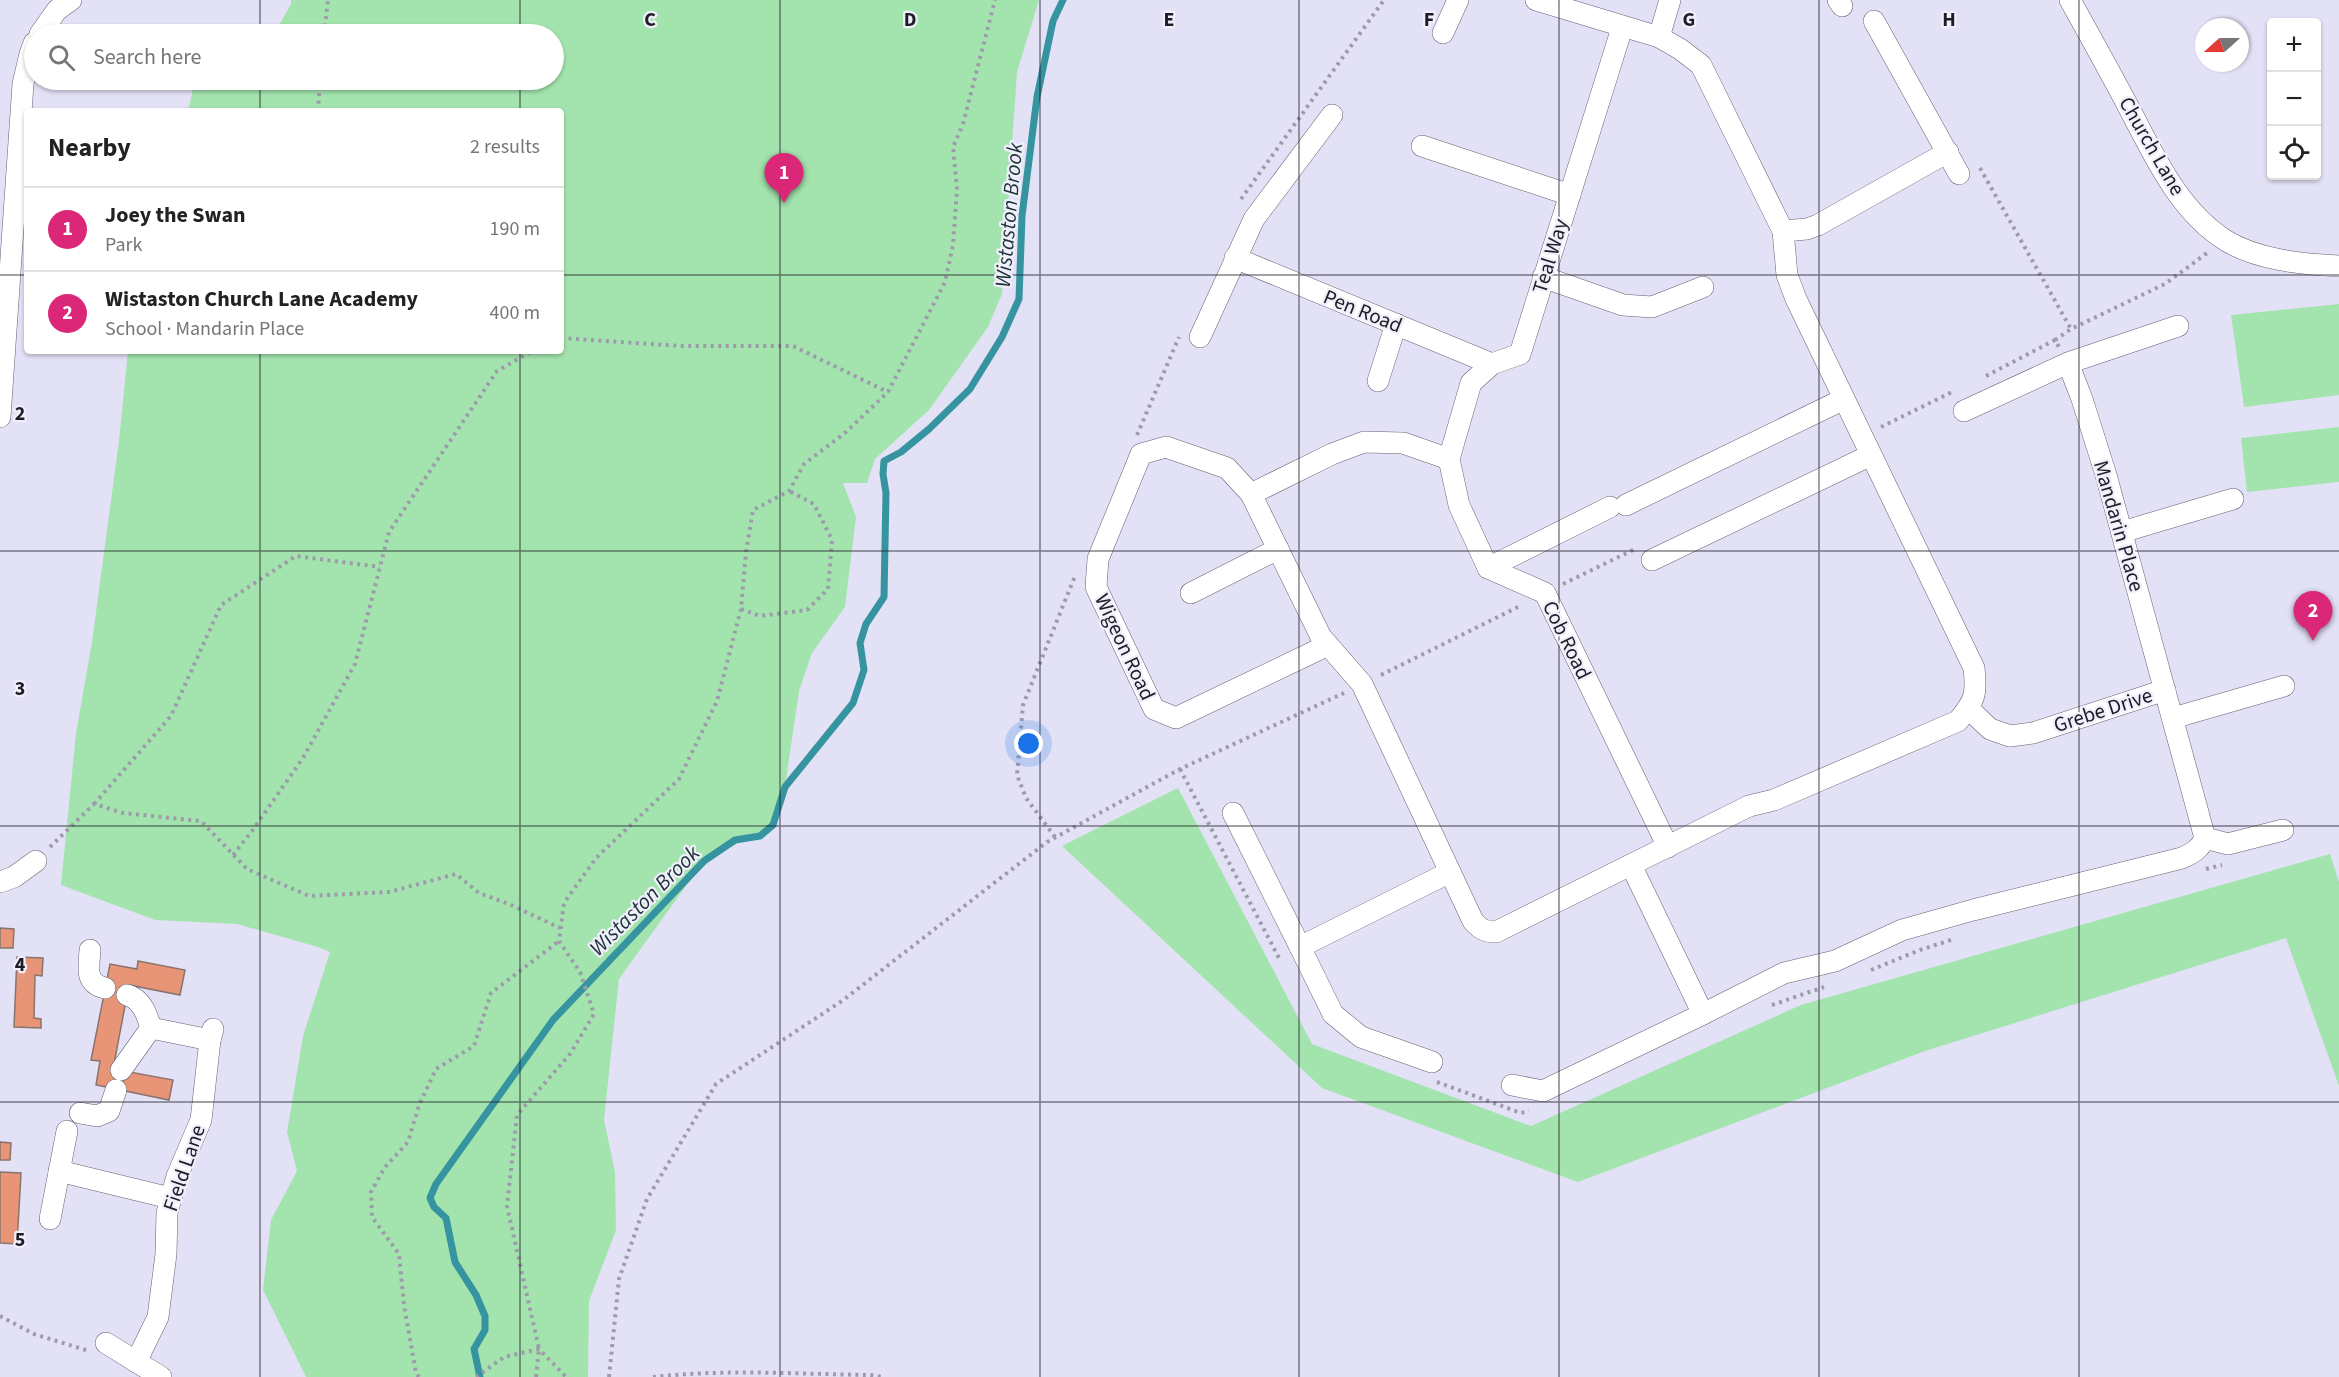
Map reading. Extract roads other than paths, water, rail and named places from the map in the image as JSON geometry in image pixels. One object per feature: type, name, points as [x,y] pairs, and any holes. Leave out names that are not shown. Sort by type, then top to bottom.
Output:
[{"type":"street","points":[[47,24],[57,10],[71,0]]},
{"type":"street","points":[[1443,33],[1458,0]]},
{"type":"street","points":[[1536,0],[1622,28],[1659,37],[1701,65],[1783,231],[1787,275],[1866,446],[1974,668],[1977,689],[1969,709],[1959,721],[1774,800],[1749,806],[1496,932],[1486,932],[1479,928],[1473,921],[1362,684],[1321,637],[1251,494],[1332,454],[1364,442],[1403,443],[1449,459],[1459,505],[1488,568],[1844,399]]},
{"type":"street","points":[[1659,37],[1670,0]]},
{"type":"street","name":"Church Lane","points":[[2070,0],[2164,172],[2194,213],[2225,240],[2257,254],[2311,265],[2339,266]]},
{"type":"street","points":[[1874,21],[1959,174]]},
{"type":"street","name":"Teal Way","points":[[1449,459],[1471,383],[1492,364],[1520,354],[1622,28]]},
{"type":"street","points":[[0,417],[14,193],[24,80]]},
{"type":"street","points":[[1190,335],[1235,258],[1254,219],[1332,115]]},
{"type":"street","points":[[1422,146],[1569,195]]},
{"type":"street","points":[[1783,231],[1807,229],[1818,225],[1948,152]]},
{"type":"street","name":"Pen Road","points":[[1235,258],[1492,364]]},
{"type":"street","points":[[1544,278],[1623,305],[1652,308],[1703,287]]},
{"type":"street","points":[[1378,381],[1396,324]]},
{"type":"street","points":[[1964,411],[2068,363],[2178,326]]},
{"type":"street","name":"Mandarin Place","points":[[2068,363],[2082,399],[2165,690]]},
{"type":"street","points":[[1646,553],[1866,446]]},
{"type":"street","name":"Wigeon Road","points":[[1251,494],[1227,468],[1166,447],[1141,454],[1098,559],[1096,587],[1154,709],[1176,718],[1328,645]]},
{"type":"street","points":[[2121,532],[2233,499]]},
{"type":"street","points":[[1191,593],[1278,549]]},
{"type":"street","name":"Cob Road","points":[[1488,568],[1545,593],[1668,847]]},
{"type":"street","points":[[2173,718],[2284,686]]},
{"type":"street","name":"Grebe Drive","points":[[1969,709],[1990,729],[2010,736],[2033,733],[2165,690],[2205,838]]},
{"type":"street","points":[[1233,813],[1333,1014],[1361,1037],[1433,1071]]},
{"type":"street","points":[[1512,1085],[1543,1090],[1784,973],[1835,961],[1902,930],[2182,858],[2201,846],[2205,838],[2228,844],[2283,830]]},
{"type":"street","points":[[0,882],[14,877],[36,861]]},
{"type":"street","points":[[1631,865],[1703,1014]]},
{"type":"street","points":[[1300,946],[1450,872]]},
{"type":"street","points":[[90,950],[88,976],[93,983],[105,988]]},
{"type":"street","points":[[80,1113],[97,1116],[109,1111],[118,1080],[151,1028],[146,1012],[134,997],[127,995]]},
{"type":"street","name":"Field Lane","points":[[136,1362],[158,1317],[170,1198],[187,1150],[201,1120],[212,1035],[151,1028]]},
{"type":"street","points":[[50,1219],[67,1131]]},
{"type":"street","points":[[59,1171],[170,1198]]},
{"type":"street","points":[[106,1343],[161,1377]]},
{"type":"waterway","name":"Wistaston Brook","points":[[480,1377],[474,1349],[485,1330],[485,1316],[476,1295],[455,1262],[446,1218],[434,1207],[430,1198],[436,1184],[553,1020],[704,861],[735,840],[760,836],[773,825],[785,787],[853,703],[864,670],[860,643],[866,624],[884,597],[886,493],[883,474],[884,461],[901,452],[929,429],[970,389],[1002,337],[1019,299],[1022,216],[1037,97],[1053,21],[1063,0]]},
{"type":"place","name":"Joey the Swan","points":[[784,203]]},
{"type":"place","name":"Wistaston Church Lane Academy","points":[[2313,641]]}]
